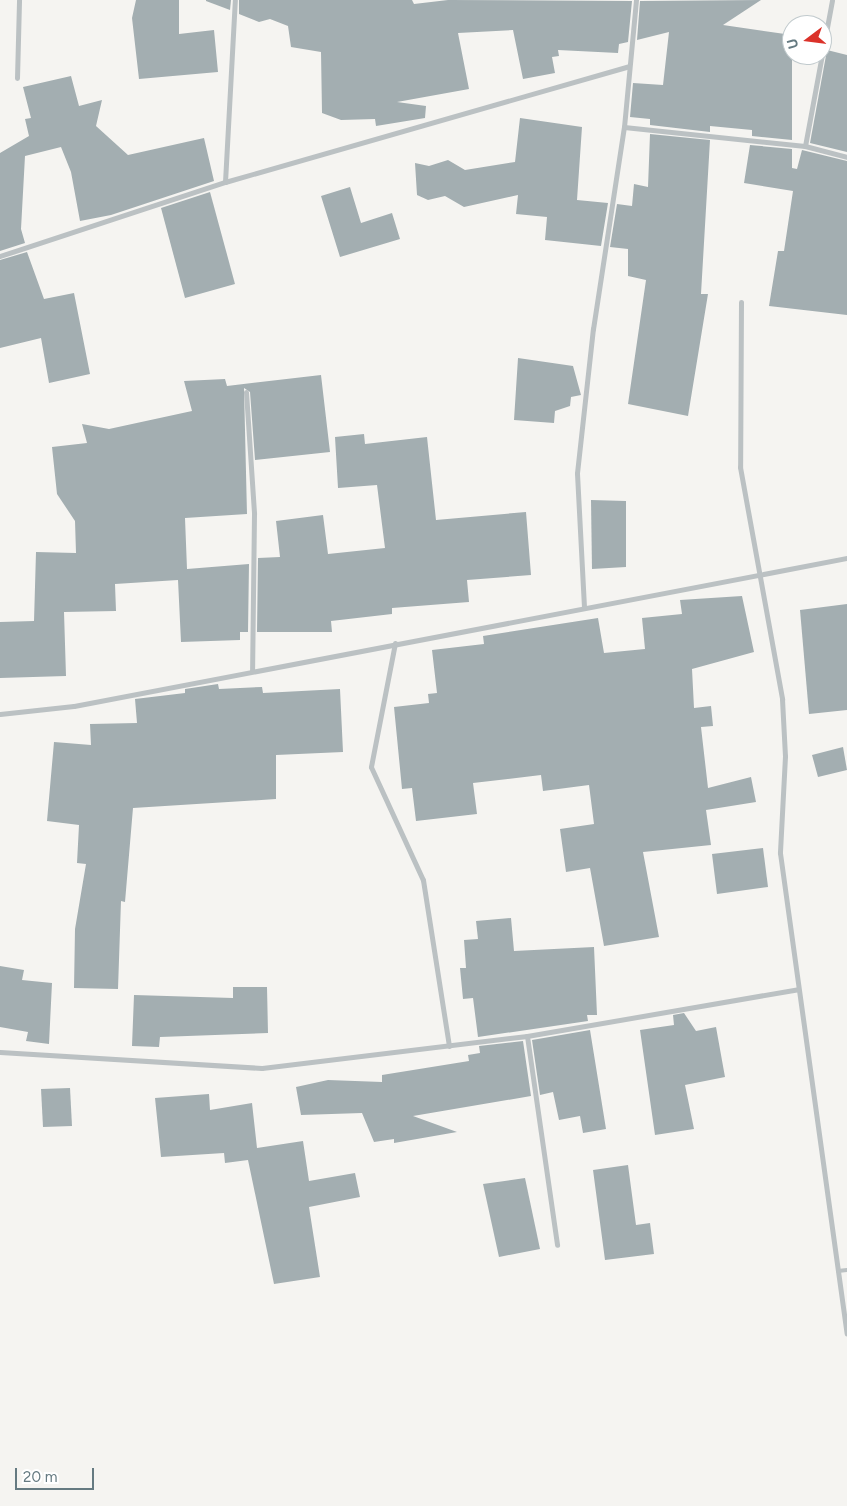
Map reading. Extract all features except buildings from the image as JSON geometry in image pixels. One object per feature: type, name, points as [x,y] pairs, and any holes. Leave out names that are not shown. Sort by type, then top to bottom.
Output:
[{"type":"street","points":[[17,78],[19,0]]},
{"type":"street","points":[[225,182],[235,0]]},
{"type":"street","points":[[584,607],[577,473],[624,127],[636,0]]},
{"type":"street","points":[[805,146],[832,0]]},
{"type":"street","points":[[0,256],[225,182],[629,66]]},
{"type":"street","points":[[624,127],[805,146],[847,157]]},
{"type":"street","points":[[741,302],[740,467],[782,699],[785,756],[778,834],[847,1333]]},
{"type":"street","points":[[246,392],[254,514],[252,671]]},
{"type":"street","points":[[0,714],[74,706],[847,558]]},
{"type":"street","points":[[394,644],[371,768],[423,880],[449,1046]]},
{"type":"street","points":[[0,1052],[262,1068],[527,1036],[798,989]]},
{"type":"street","points":[[527,1036],[557,1245]]},
{"type":"lane","points":[[838,1271],[847,1270]]}]
